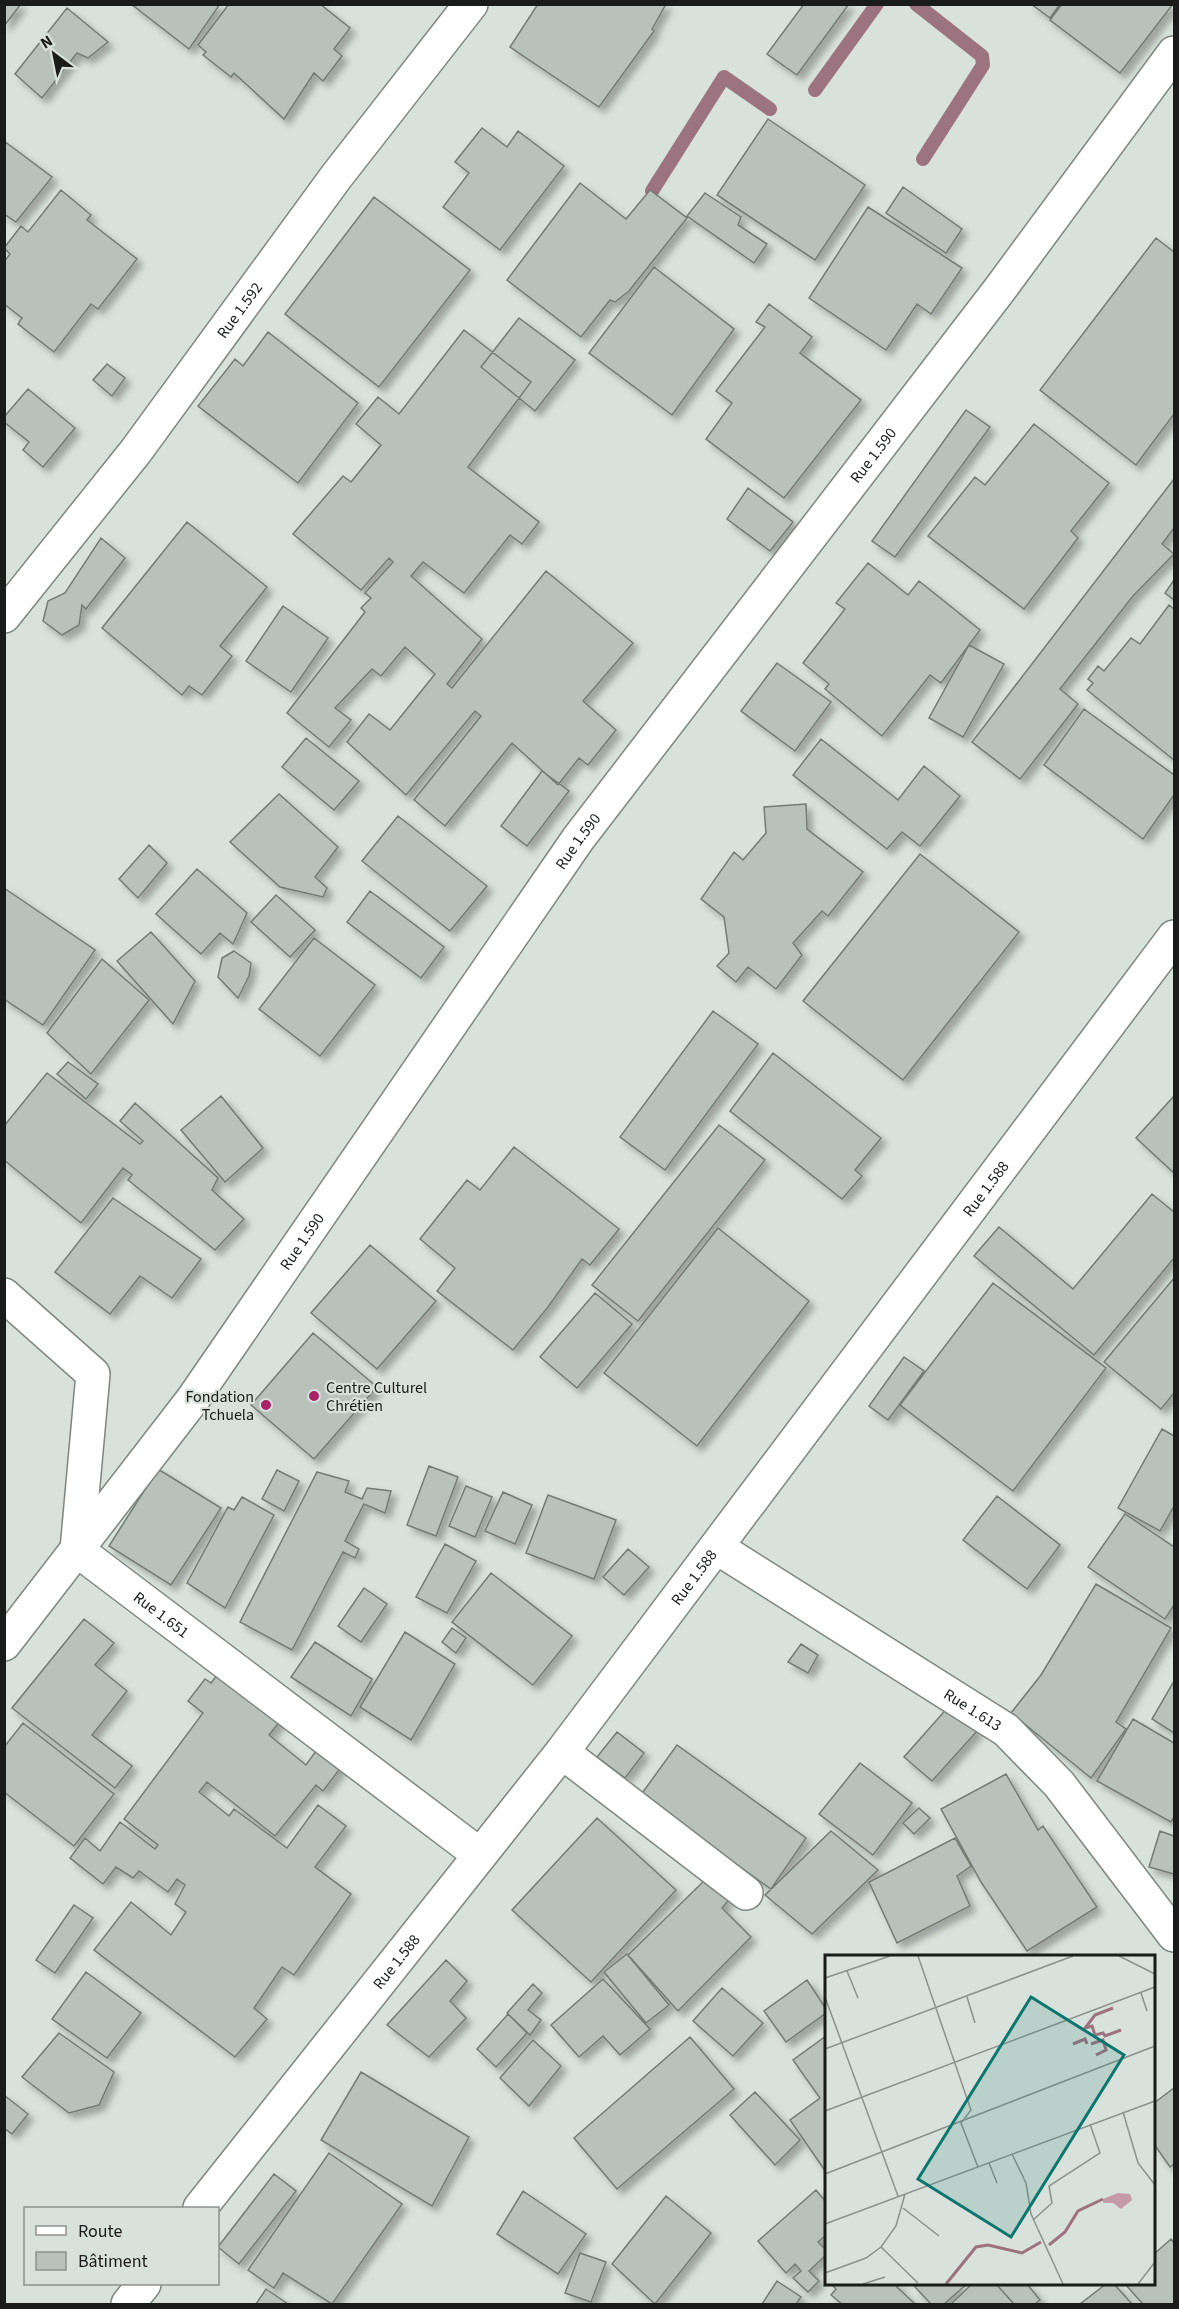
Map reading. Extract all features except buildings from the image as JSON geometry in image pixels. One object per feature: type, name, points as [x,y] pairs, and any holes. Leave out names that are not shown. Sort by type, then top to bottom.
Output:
[{"type":"street","name":"Rue 1.592","points":[[4,616],[136,451],[336,177],[471,4]]},
{"type":"street","name":"Rue 1.590","points":[[4,1644],[193,1399],[578,840],[1000,289],[1174,53]]},
{"type":"street","name":"Rue 1.588","points":[[201,2207],[562,1752],[1174,937]]},
{"type":"street","points":[[4,1295],[93,1374],[78,1550]]},
{"type":"street","name":"Rue 1.613","points":[[716,1547],[1006,1730],[1059,1784],[1174,1935]]},
{"type":"street","name":"Rue 1.651","points":[[78,1550],[480,1855]]},
{"type":"street","points":[[562,1752],[747,1893]]},
{"type":"street","points":[[128,2304],[142,2285]]},
{"type":"waterway","points":[[815,90],[877,4]]},
{"type":"waterway","points":[[916,4],[982,56],[983,65],[923,159]]},
{"type":"waterway","points":[[652,191],[724,77],[770,109]]},
{"type":"place","name":"Centre Culturel Chrétien","points":[[314,1396]]},
{"type":"place","name":"Fondation Tchuela","points":[[266,1405]]}]
